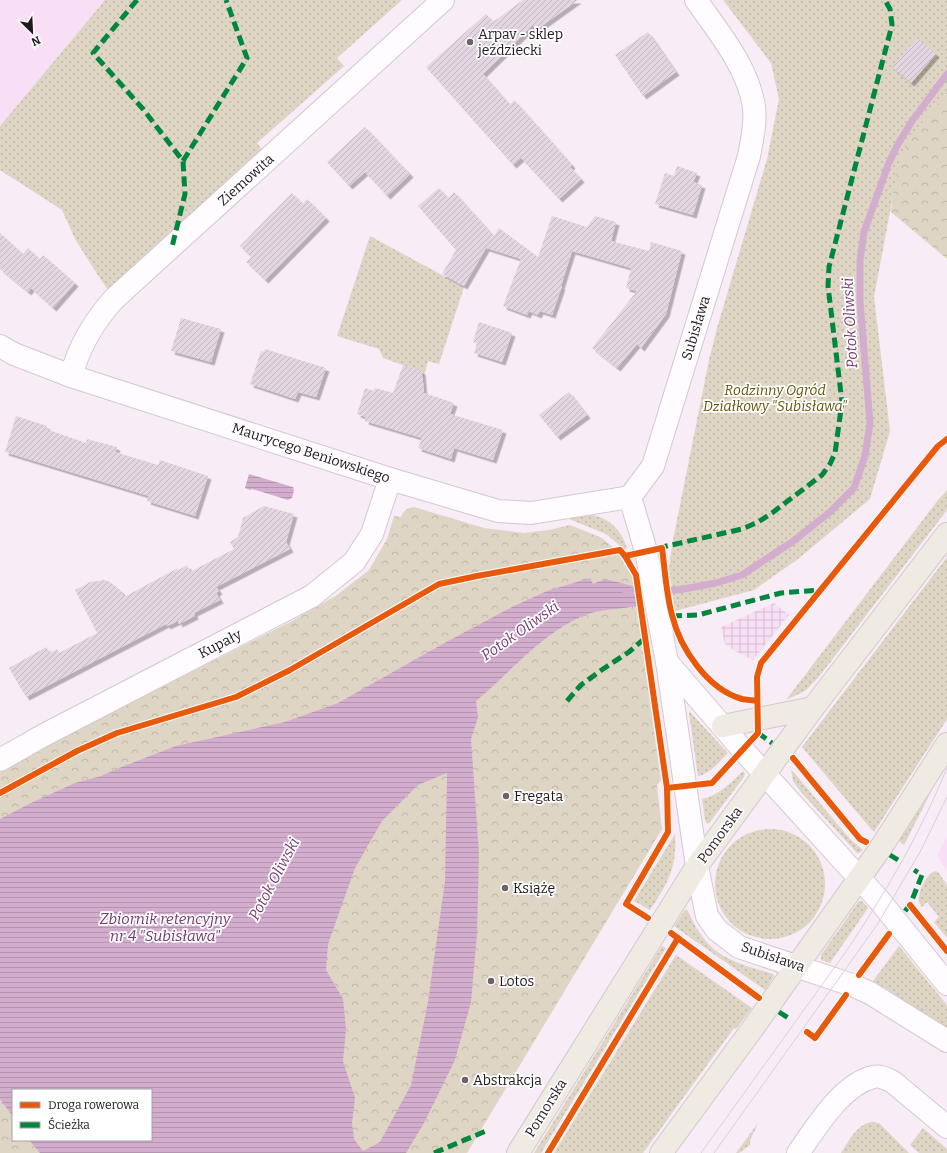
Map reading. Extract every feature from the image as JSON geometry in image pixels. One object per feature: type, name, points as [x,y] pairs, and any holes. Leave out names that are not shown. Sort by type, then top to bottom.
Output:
[{"type":"main road","name":"Pomorska","points":[[518,1153],[696,866],[764,773],[947,534]]},
{"type":"main road","points":[[722,726],[814,708]]},
{"type":"main road","points":[[661,1153],[880,849],[947,744]]},
{"type":"street","name":"Ziemowita","points":[[71,376],[76,359],[85,339],[104,310],[114,299],[443,0]]},
{"type":"street","name":"Subisława","points":[[696,0],[734,56],[748,82],[754,108],[753,134],[749,156],[653,466],[630,497],[646,551],[667,662],[696,866],[707,916],[717,930],[739,947],[838,980],[870,993],[947,1040]]},
{"type":"street","name":"Maurycego Beniowskiego","points":[[0,346],[14,354],[71,376],[498,511],[531,512],[630,497]]},
{"type":"street","name":"Kupały","points":[[0,760],[51,731],[312,596],[354,562],[372,534],[390,478]]},
{"type":"street","name":"Subisława","points":[[667,662],[722,726],[879,900],[947,984]]},
{"type":"street","points":[[798,1153],[832,1107],[855,1084],[873,1077],[883,1077],[893,1082],[947,1127]]},
{"type":"shaded area","points":[[0,0],[105,0],[0,126]]},
{"type":"shaded area","points":[[774,603],[789,615],[753,660],[725,644],[721,627]]},
{"type":"shaded area","points":[[946,837],[947,838],[947,871],[937,856]]},
{"type":"green space","points":[[105,0],[402,0],[337,58],[344,66],[257,143],[262,150],[109,291],[75,239],[62,210],[0,170],[0,126]]},
{"type":"green space","name":"Rodzinny Ogród Działkowy \"Subisława\"","points":[[723,0],[947,0],[947,92],[921,124],[907,145],[899,164],[874,297],[890,431],[870,499],[798,559],[754,590],[675,611],[669,569],[672,545],[709,360],[767,159],[779,99],[771,63]]},
{"type":"green space","points":[[947,92],[947,259],[891,212],[896,176],[903,154],[913,135]]},
{"type":"green space","points":[[370,236],[464,287],[439,364],[428,361],[423,379],[420,371],[383,358],[379,349],[337,336]]},
{"type":"green space","points":[[947,490],[947,510],[818,678],[805,691],[786,700],[938,500]]},
{"type":"green space","points":[[414,507],[484,528],[524,533],[549,530],[570,525],[602,538],[614,548],[632,576],[661,780],[657,785],[662,829],[467,1153],[0,1153],[0,773],[31,753],[292,621],[337,595],[369,570],[387,539],[394,516],[401,517],[408,509]]},
{"type":"green space","points":[[590,515],[603,518],[608,521],[618,530],[627,548],[625,550],[606,534],[569,519]]},
{"type":"green space","points":[[947,557],[947,719],[874,832],[802,747]]},
{"type":"green space","points":[[690,712],[728,753],[718,764],[706,773],[698,776],[689,713]]},
{"type":"green space","points":[[791,769],[850,839],[863,850],[857,853],[801,792],[793,781]]},
{"type":"green space","points":[[743,771],[745,774],[744,777],[707,824],[702,799],[719,792]]},
{"type":"green space","points":[[932,790],[904,845],[899,841]]},
{"type":"green space","points":[[770,829],[781,830],[791,834],[809,845],[820,863],[824,873],[824,895],[820,905],[809,923],[791,934],[781,938],[770,939],[759,938],[749,934],[731,923],[720,905],[716,895],[715,884],[716,873],[720,863],[731,845],[749,834],[759,830]]},
{"type":"green space","points":[[675,834],[673,866],[662,892],[650,910],[634,901]]},
{"type":"green space","points":[[935,871],[938,872],[947,885],[947,938],[934,922],[939,917],[927,902],[922,907],[919,900],[920,890],[924,882],[929,875]]},
{"type":"green space","points":[[859,901],[862,901],[868,908],[830,963],[821,960],[821,955]]},
{"type":"green space","points":[[685,910],[688,911],[696,926],[712,948],[732,960],[773,974],[773,978],[765,990],[674,926]]},
{"type":"green space","points":[[662,946],[666,948],[541,1153],[534,1153]]},
{"type":"green space","points":[[899,946],[947,1005],[947,1029],[873,981]]},
{"type":"green space","points":[[676,955],[752,1008],[736,1029],[734,1028],[643,1153],[554,1153]]},
{"type":"green space","points":[[872,1122],[879,1123],[909,1153],[841,1153],[850,1138],[862,1126]]},
{"type":"green space","points":[[758,1123],[750,1141],[750,1145],[739,1153],[736,1153]]},
{"type":"green space","points":[[923,1128],[947,1149],[947,1153],[919,1153],[910,1145]]},
{"type":"water","points":[[249,474],[293,487],[294,490],[292,498],[288,500],[245,488]]},
{"type":"water","name":"Zbiornik retencyjny nr 4 \"Subisława\"","points":[[590,578],[593,584],[605,579],[633,586],[637,606],[591,613],[559,629],[530,652],[476,701],[478,717],[471,739],[479,854],[477,934],[471,1002],[455,1060],[424,1123],[406,1153],[40,1153],[30,1141],[152,1141],[152,1089],[12,1089],[12,1116],[0,1099],[0,819],[75,783],[101,776],[176,746],[285,722],[338,703],[512,607],[547,591]],"holes":[[[447,773],[445,881],[428,1002],[411,1085],[380,1142],[363,1151],[354,1139],[352,1123],[355,1098],[343,1061],[346,1029],[343,999],[326,970],[328,944],[355,868],[382,821],[418,785]]]},
{"type":"building","points":[[523,0],[578,0],[536,30],[533,25],[483,74],[510,105],[514,100],[572,165],[570,167],[581,179],[559,199],[521,158],[513,165],[426,67],[486,14],[493,22]]},
{"type":"building","points":[[648,32],[676,72],[643,96],[615,55]]},
{"type":"building","points":[[917,38],[936,54],[911,83],[892,67]]},
{"type":"building","points":[[365,127],[410,174],[387,196],[365,172],[349,186],[327,162]]},
{"type":"building","points":[[677,166],[697,173],[693,182],[702,185],[693,215],[655,204],[665,173],[674,176]]},
{"type":"building","points":[[439,188],[448,198],[454,192],[494,236],[499,228],[538,257],[552,216],[587,227],[595,216],[616,222],[611,241],[649,251],[651,242],[682,251],[666,314],[641,348],[637,344],[617,368],[592,348],[637,291],[626,288],[631,268],[572,251],[552,315],[540,311],[538,315],[529,311],[527,315],[503,306],[521,259],[486,248],[464,286],[442,274],[456,250],[418,206]]},
{"type":"building","points":[[292,193],[303,204],[307,199],[326,218],[265,280],[246,262],[251,257],[240,246]]},
{"type":"building","points":[[0,233],[23,254],[28,248],[40,259],[43,255],[75,283],[53,308],[31,288],[28,292],[0,269]]},
{"type":"building","points":[[181,318],[221,329],[211,362],[171,351]]},
{"type":"building","points":[[479,322],[512,333],[502,362],[474,353],[477,343],[473,342]]},
{"type":"building","points":[[265,349],[326,368],[316,397],[298,392],[295,399],[250,384],[261,351],[264,352]]},
{"type":"building","points":[[403,365],[422,371],[424,393],[454,403],[450,414],[503,430],[493,460],[454,448],[451,459],[418,448],[422,438],[365,421],[366,417],[357,414],[365,388],[374,391],[375,388],[393,393]]},
{"type":"building","points":[[569,392],[587,415],[557,437],[539,415]]},
{"type":"building","points":[[16,416],[47,426],[46,429],[86,443],[87,439],[117,447],[115,452],[158,465],[160,460],[208,476],[195,516],[147,501],[149,496],[5,452]]},
{"type":"building","points":[[264,506],[294,514],[286,542],[290,549],[216,587],[219,591],[216,593],[220,600],[194,613],[195,616],[179,624],[178,621],[167,626],[166,624],[26,697],[9,668],[46,647],[50,653],[57,649],[59,653],[97,633],[75,590],[90,582],[105,580],[121,591],[124,597],[178,568],[177,571],[187,565],[190,572],[234,549],[230,542],[238,537],[243,518]]},
{"type":"waterway","name":"Potok Oliwski","points":[[626,593],[634,590],[678,590],[716,583],[742,575],[792,542],[830,512],[854,488],[865,456],[870,423],[860,301],[860,260],[864,232],[888,165],[897,146],[912,121],[947,74]]},
{"type":"tram line","points":[[701,1153],[847,950],[902,861],[926,815],[947,768]]},
{"type":"tram line","points":[[714,1153],[877,925],[920,852],[947,797]]},
{"type":"marked path","points":[[137,0],[93,53],[143,109],[183,161],[185,194],[172,247]]},
{"type":"marked path","points":[[183,161],[247,58],[226,0]]},
{"type":"marked path","points":[[658,548],[742,529],[758,522],[822,475],[830,464],[835,453],[842,402],[828,286],[829,267],[892,25],[890,9],[885,0]]},
{"type":"marked path","points":[[672,616],[698,615],[781,593],[819,590]]},
{"type":"marked path","points":[[567,701],[581,685],[629,652],[645,638]]},
{"type":"marked path","points":[[758,733],[772,743]]},
{"type":"marked path","points":[[890,855],[898,860]]},
{"type":"marked path","points":[[905,911],[910,905],[922,875],[914,870]]},
{"type":"marked path","points":[[779,1012],[790,1019]]},
{"type":"marked path","points":[[434,1153],[486,1131]]},
{"type":"cycle path","points":[[667,788],[712,783],[758,733],[757,677],[761,663],[938,446],[947,439]]},
{"type":"cycle path","points":[[625,556],[662,548],[670,607],[681,641],[688,653],[697,666],[717,686],[729,694],[742,699],[757,701]]},
{"type":"cycle path","points":[[0,793],[77,751],[117,733],[236,697],[290,670],[439,584],[620,550],[636,575],[667,788],[668,832],[626,904],[648,918]]},
{"type":"cycle path","points":[[793,758],[860,839],[866,842]]},
{"type":"cycle path","points":[[910,905],[947,951]]},
{"type":"cycle path","points":[[671,933],[759,998]]},
{"type":"cycle path","points":[[859,975],[889,934]]},
{"type":"cycle path","points":[[548,1153],[678,938]]},
{"type":"cycle path","points":[[807,1032],[815,1038],[846,995]]},
{"type":"place","name":"Arpav - sklep jeździecki","points":[[470,42]]},
{"type":"place","name":"Fregata","points":[[506,796]]},
{"type":"place","name":"Książę","points":[[505,888]]},
{"type":"place","name":"Lotos","points":[[491,981]]},
{"type":"place","name":"Abstrakcja","points":[[465,1080]]}]
